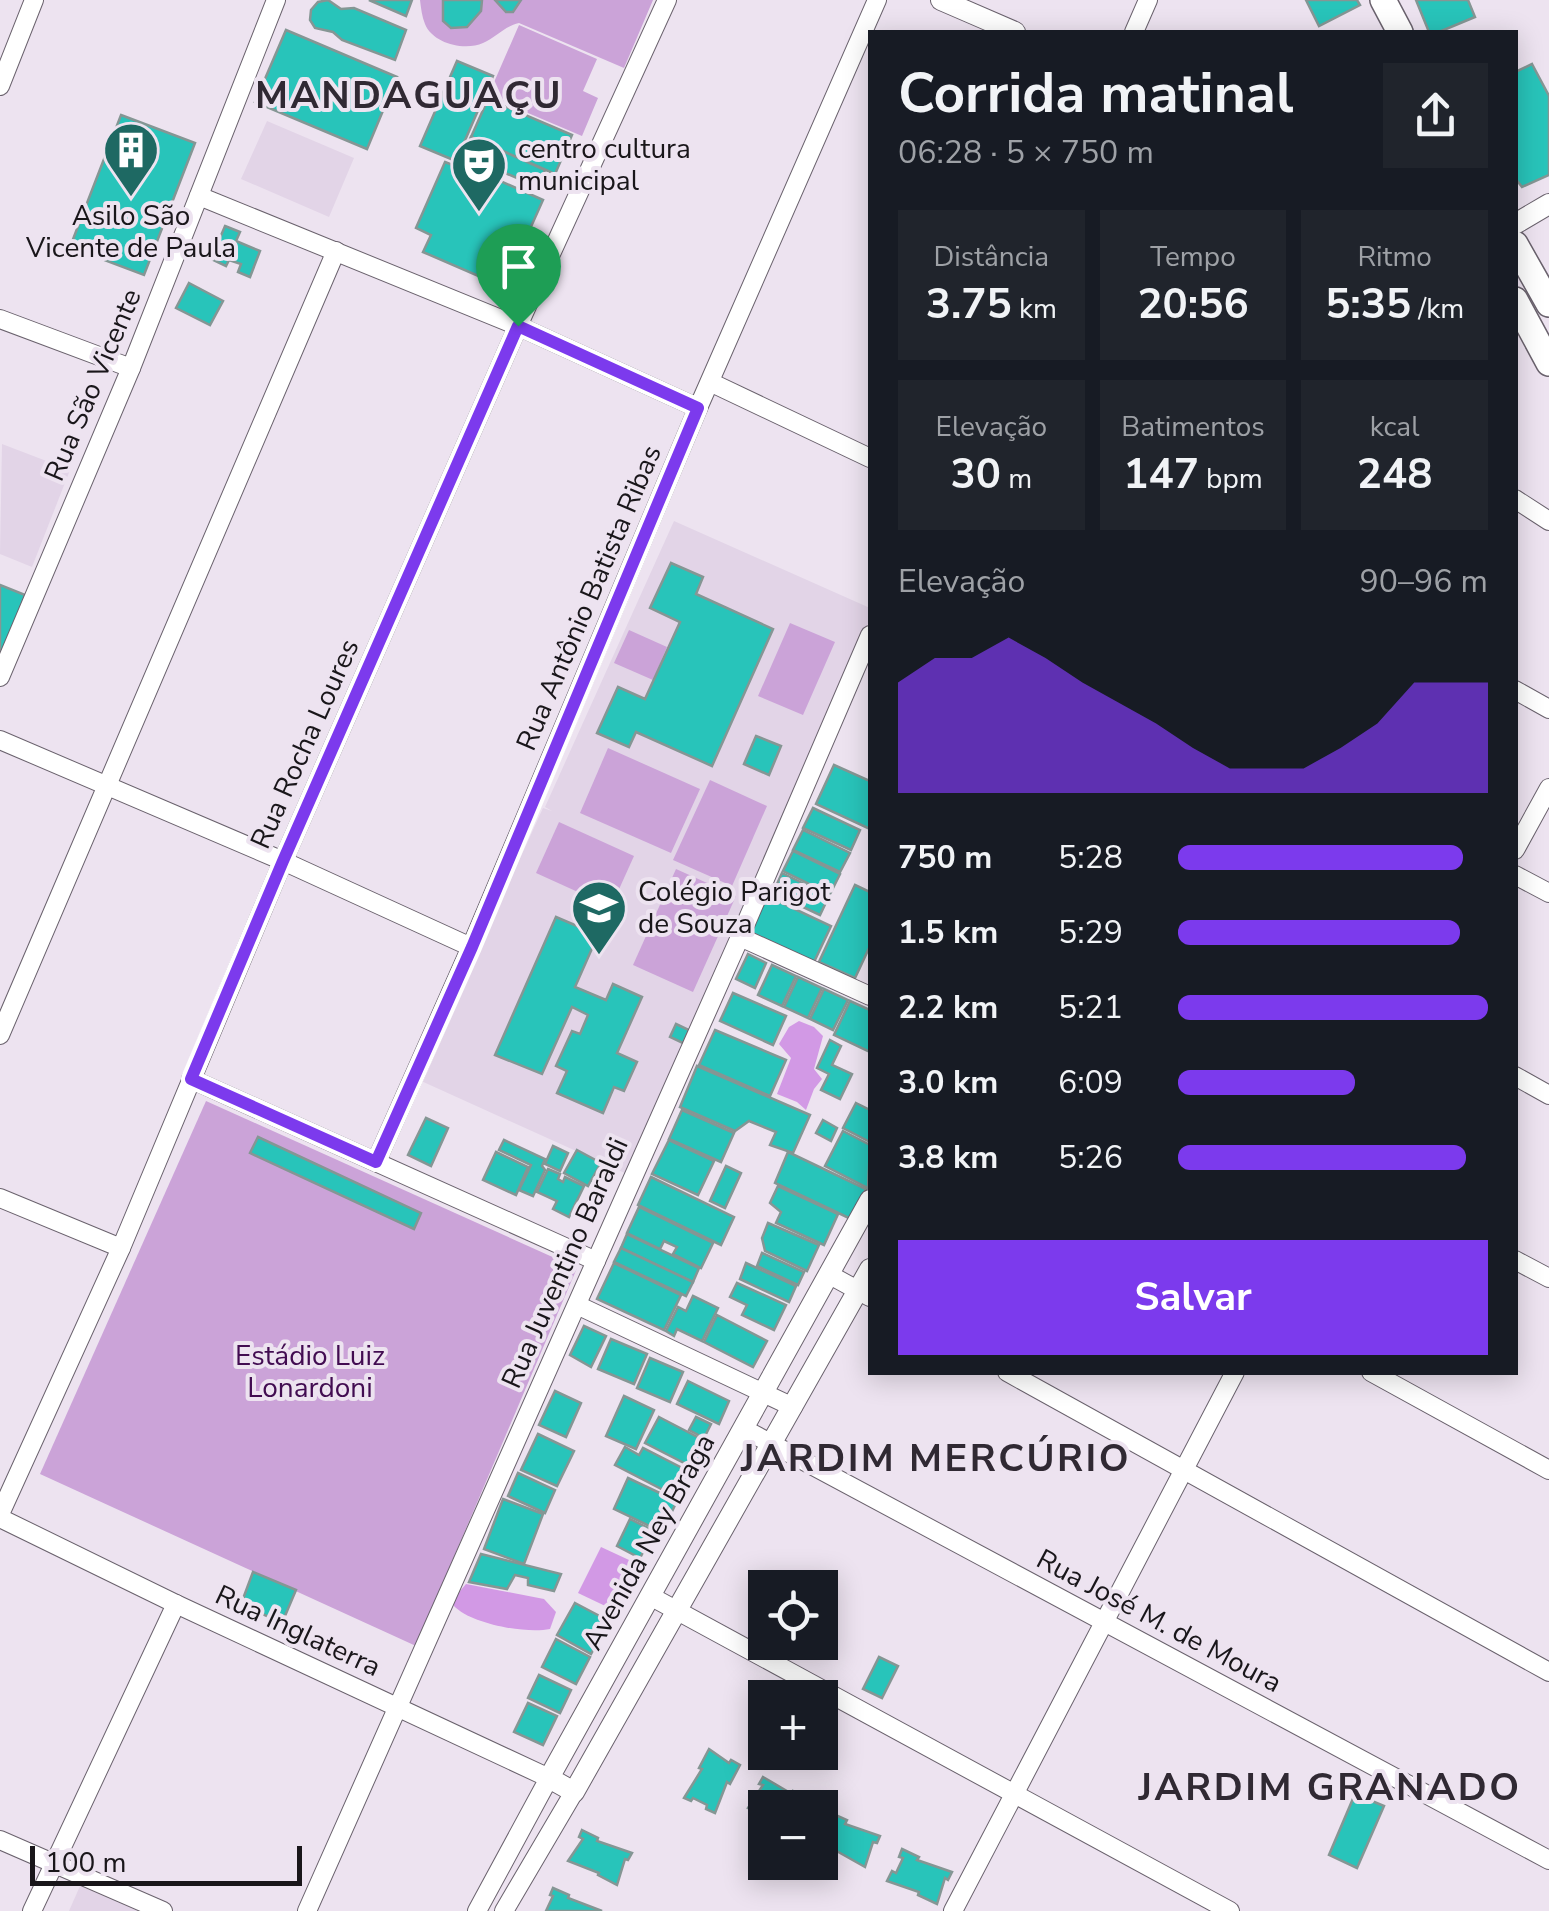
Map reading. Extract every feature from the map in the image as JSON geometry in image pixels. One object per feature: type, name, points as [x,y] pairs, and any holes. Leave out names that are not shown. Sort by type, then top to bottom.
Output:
[{"type":"main road","points":[[1383,0],[1399,30]]},
{"type":"main road","points":[[1518,249],[1549,304]]},
{"type":"main road","points":[[1518,306],[1549,364]]},
{"type":"street","points":[[0,86],[34,0]]},
{"type":"street","name":"Rua São Vicente","points":[[0,677],[131,368],[276,0]]},
{"type":"street","name":"Rua Rocha Loures","points":[[0,1516],[121,1248],[283,861],[518,326],[667,0]]},
{"type":"street","name":"Rua Antônio Batista Ribas","points":[[376,1162],[472,947],[698,408],[878,0]]},
{"type":"street","points":[[941,0],[1010,30]]},
{"type":"street","points":[[1135,30],[1148,0]]},
{"type":"street","points":[[199,196],[518,326],[698,408]]},
{"type":"street","points":[[1518,222],[1549,204]]},
{"type":"street","points":[[0,1035],[336,251]]},
{"type":"street","points":[[0,319],[131,368]]},
{"type":"street","points":[[712,383],[868,457]]},
{"type":"street","points":[[1518,501],[1549,521]]},
{"type":"street","name":"Rua Juventino Baraldi","points":[[306,1911],[868,640]]},
{"type":"street","points":[[1518,692],[1549,709]]},
{"type":"street","points":[[0,740],[472,947]]},
{"type":"street","points":[[1518,845],[1549,788]]},
{"type":"street","points":[[1518,877],[1549,893]]},
{"type":"street","points":[[740,936],[868,995]]},
{"type":"street","points":[[1518,1078],[1549,1094]]},
{"type":"street","points":[[191,1079],[596,1260]]},
{"type":"street","points":[[0,1198],[121,1248]]},
{"type":"street","name":"Avenida Ney Braga","points":[[478,1911],[868,1204]]},
{"type":"street","points":[[1518,1262],[1549,1278]]},
{"type":"street","points":[[830,1275],[864,1294]]},
{"type":"street","name":"Avenida Ney Braga","points":[[504,1911],[792,1407],[864,1294]]},
{"type":"street","points":[[577,1305],[792,1407]]},
{"type":"street","points":[[1012,1375],[1549,1672]]},
{"type":"street","points":[[953,1911],[1233,1375]]},
{"type":"street","points":[[1375,1375],[1549,1470]]},
{"type":"street","name":"Rua José M. de Moura","points":[[744,1428],[1549,1860]]},
{"type":"street","name":"Rua Inglaterra","points":[[0,1516],[176,1604],[574,1792]]},
{"type":"street","points":[[650,1596],[1230,1911]]},
{"type":"street","points":[[32,1911],[176,1604]]},
{"type":"street","points":[[0,1840],[163,1911]]},
{"type":"shaded area","points":[[267,121],[354,158],[329,217],[241,179]]},
{"type":"shaded area","points":[[2,444],[70,470],[32,567],[0,554]]},
{"type":"shaded area","points":[[674,521],[868,607],[868,624],[627,1174],[419,1080],[543,808],[552,811],[545,807]]},
{"type":"shaded area","points":[[799,1021],[823,1036],[814,1069],[822,1079],[806,1110],[777,1094],[791,1058],[779,1044],[789,1027]]},
{"type":"shaded area","points":[[601,1547],[642,1566],[620,1613],[578,1593]]},
{"type":"shaded area","points":[[466,1584],[544,1599],[556,1612],[550,1629],[499,1626],[473,1618],[454,1606],[454,1598]]},
{"type":"shaded area","points":[[80,1886],[138,1911],[69,1911]]},
{"type":"green space","points":[[420,0],[653,0],[624,68],[519,23],[483,43],[450,44],[429,31]]},
{"type":"green space","points":[[519,25],[597,59],[583,91],[598,98],[582,136],[488,96]]},
{"type":"green space","points":[[790,623],[835,642],[803,715],[758,696]]},
{"type":"green space","points":[[629,630],[667,647],[653,680],[614,663]]},
{"type":"green space","points":[[608,748],[700,789],[671,853],[580,813]]},
{"type":"green space","points":[[710,780],[767,806],[732,886],[673,860]]},
{"type":"green space","points":[[559,822],[634,856],[611,907],[536,873]]},
{"type":"green space","points":[[676,869],[736,896],[693,992],[633,965]]},
{"type":"green space","name":"Estádio Luiz Lonardoni","points":[[206,1101],[577,1268],[416,1646],[40,1474]]},
{"type":"building","points":[[328,0],[341,9],[354,8],[406,30],[395,60],[315,28],[310,20],[311,10],[318,2]]},
{"type":"building","points":[[369,0],[412,0],[406,16]]},
{"type":"building","points":[[443,0],[482,0],[481,11],[467,27],[451,28],[443,21]]},
{"type":"building","points":[[495,0],[521,0],[513,12],[506,12]]},
{"type":"building","points":[[1306,0],[1357,0],[1360,5],[1319,26]]},
{"type":"building","points":[[1416,0],[1468,0],[1475,17],[1444,30],[1428,30]]},
{"type":"building","points":[[286,30],[397,77],[367,149],[255,102]]},
{"type":"building","points":[[457,61],[493,76],[456,161],[420,146]]},
{"type":"building","points":[[1532,64],[1549,96],[1549,175],[1522,187],[1518,182],[1518,71]]},
{"type":"building","points":[[488,99],[572,135],[555,174],[471,137]]},
{"type":"building","name":"Asilo São Vicente de Paula","points":[[121,115],[195,143],[144,275],[70,247]]},
{"type":"building","points":[[471,137],[545,170],[538,187],[463,155]]},
{"type":"building","name":"centro cultura municipal","points":[[445,162],[460,168],[462,164],[543,200],[504,287],[423,252],[431,235],[416,228]]},
{"type":"building","points":[[225,226],[240,232],[236,241],[260,251],[250,277],[238,272],[241,264],[229,260],[226,266],[211,259]]},
{"type":"building","points":[[189,283],[223,301],[210,325],[176,308]]},
{"type":"building","points":[[671,563],[703,577],[696,594],[773,629],[712,766],[636,732],[629,747],[597,733],[618,687],[645,699],[680,622],[650,608]]},
{"type":"building","points":[[0,585],[25,595],[0,663]]},
{"type":"building","points":[[756,736],[781,746],[769,775],[744,764]]},
{"type":"building","points":[[834,765],[868,780],[868,828],[816,804]]},
{"type":"building","points":[[813,808],[860,830],[851,850],[803,828]]},
{"type":"building","points":[[803,830],[850,853],[840,872],[793,850]]},
{"type":"building","points":[[793,851],[840,874],[830,894],[783,871]]},
{"type":"building","points":[[782,873],[829,896],[820,915],[773,893]]},
{"type":"building","points":[[855,885],[868,891],[868,950],[855,978],[819,962]]},
{"type":"building","points":[[767,896],[831,926],[814,962],[750,932]]},
{"type":"building","points":[[556,917],[598,935],[575,987],[606,1000],[613,984],[642,997],[617,1053],[637,1062],[624,1091],[614,1087],[603,1113],[557,1093],[567,1071],[556,1066],[572,1031],[580,1034],[588,1015],[572,1007],[542,1074],[495,1055]]},
{"type":"building","points":[[748,954],[766,963],[755,988],[736,979]]},
{"type":"building","points":[[772,965],[796,976],[782,1006],[758,995]]},
{"type":"building","points":[[798,977],[822,988],[808,1018],[784,1007]]},
{"type":"building","points":[[824,989],[848,1000],[833,1030],[810,1019]]},
{"type":"building","points":[[733,993],[786,1016],[773,1045],[720,1021]]},
{"type":"building","points":[[850,1001],[868,1009],[868,1051],[834,1035]]},
{"type":"building","points":[[676,1024],[689,1030],[683,1043],[670,1037]]},
{"type":"building","points":[[715,1030],[786,1060],[770,1096],[699,1065]]},
{"type":"building","points":[[830,1040],[841,1046],[832,1065],[852,1074],[840,1099],[821,1090],[829,1074],[817,1068]]},
{"type":"building","points":[[697,1066],[810,1115],[793,1153],[770,1145],[776,1132],[749,1121],[735,1131],[680,1107]]},
{"type":"building","points":[[856,1103],[868,1109],[868,1141],[843,1128]]},
{"type":"building","points":[[682,1110],[734,1133],[721,1162],[669,1139]]},
{"type":"building","points":[[426,1118],[448,1128],[431,1166],[408,1155]]},
{"type":"building","points":[[823,1120],[837,1128],[831,1141],[816,1133]]},
{"type":"building","points":[[843,1131],[868,1144],[868,1188],[825,1166]]},
{"type":"building","points":[[258,1137],[421,1213],[414,1229],[250,1153]]},
{"type":"building","points":[[504,1140],[545,1159],[545,1170],[533,1196],[519,1190],[531,1165],[499,1150]]},
{"type":"building","points":[[669,1140],[714,1161],[698,1195],[652,1174]]},
{"type":"building","points":[[553,1146],[568,1153],[560,1171],[545,1164]]},
{"type":"building","points":[[577,1150],[601,1163],[588,1186],[564,1173]]},
{"type":"building","points":[[496,1152],[528,1167],[516,1195],[483,1180]]},
{"type":"building","points":[[788,1152],[866,1189],[851,1219],[775,1183]]},
{"type":"building","points":[[726,1166],[741,1173],[725,1208],[710,1201]]},
{"type":"building","points":[[548,1169],[560,1174],[558,1179],[563,1182],[565,1177],[584,1186],[569,1217],[553,1209],[557,1201],[537,1192]]},
{"type":"building","points":[[651,1177],[734,1217],[721,1245],[638,1205]]},
{"type":"building","points":[[778,1186],[838,1214],[824,1245],[776,1223],[781,1212],[770,1203]]},
{"type":"building","points":[[639,1207],[713,1243],[701,1268],[673,1254],[677,1247],[664,1241],[660,1249],[627,1233]]},
{"type":"building","points":[[768,1223],[819,1245],[807,1271],[765,1251],[762,1238]]},
{"type":"building","points":[[627,1234],[699,1268],[693,1282],[621,1248]]},
{"type":"building","points":[[621,1248],[693,1282],[686,1296],[614,1262]]},
{"type":"building","points":[[762,1253],[804,1272],[798,1285],[757,1266]]},
{"type":"building","points":[[614,1263],[681,1295],[664,1330],[597,1299]]},
{"type":"building","points":[[746,1263],[796,1286],[789,1302],[740,1279]]},
{"type":"building","points":[[737,1283],[786,1305],[774,1330],[742,1315],[747,1305],[730,1297]]},
{"type":"building","points":[[693,1296],[718,1308],[702,1341],[677,1329],[674,1336],[666,1331],[678,1307],[686,1311]]},
{"type":"building","points":[[717,1315],[767,1341],[753,1367],[704,1342]]},
{"type":"building","points":[[584,1326],[606,1336],[591,1367],[570,1355]]},
{"type":"building","points":[[611,1339],[647,1354],[634,1384],[598,1369]]},
{"type":"building","points":[[650,1358],[683,1372],[670,1402],[637,1388]]},
{"type":"building","points":[[688,1381],[729,1401],[719,1424],[677,1404]]},
{"type":"building","points":[[555,1391],[581,1403],[566,1437],[539,1425]]},
{"type":"building","points":[[624,1396],[654,1410],[636,1449],[606,1436]]},
{"type":"building","points":[[659,1417],[707,1442],[694,1468],[645,1443]]},
{"type":"building","points":[[696,1417],[711,1424],[704,1438],[689,1430]]},
{"type":"building","points":[[538,1434],[574,1451],[557,1486],[521,1470]]},
{"type":"building","points":[[625,1447],[639,1455],[643,1448],[690,1472],[677,1497],[615,1465]]},
{"type":"building","points":[[518,1473],[555,1490],[545,1513],[508,1496]]},
{"type":"building","points":[[628,1478],[677,1501],[662,1532],[614,1509]]},
{"type":"building","points":[[503,1499],[543,1514],[524,1564],[484,1549]]},
{"type":"building","points":[[630,1519],[654,1531],[640,1558],[617,1546]]},
{"type":"building","points":[[481,1554],[561,1574],[554,1591],[528,1585],[528,1578],[515,1575],[507,1589],[469,1582]]},
{"type":"building","points":[[253,1572],[296,1590],[282,1623],[241,1604]]},
{"type":"building","points":[[575,1603],[609,1621],[591,1654],[557,1635]]},
{"type":"building","points":[[556,1639],[590,1657],[576,1684],[542,1667]]},
{"type":"building","points":[[879,1657],[898,1666],[882,1698],[863,1689]]},
{"type":"building","points":[[539,1675],[571,1690],[560,1713],[528,1698]]},
{"type":"building","points":[[528,1703],[557,1716],[543,1745],[514,1732]]},
{"type":"building","points":[[709,1749],[729,1763],[731,1760],[740,1765],[730,1784],[727,1782],[715,1813],[693,1798],[684,1798]]},
{"type":"building","points":[[763,1777],[785,1790],[760,1790],[763,1785],[759,1784]]},
{"type":"building","points":[[1355,1794],[1384,1806],[1357,1868],[1329,1855]]},
{"type":"building","points":[[838,1816],[847,1820],[845,1824],[880,1836],[877,1843],[873,1842],[865,1867],[838,1852]]},
{"type":"building","points":[[582,1830],[598,1838],[597,1841],[632,1853],[625,1859],[617,1885],[568,1861],[583,1839],[579,1837]]},
{"type":"building","points":[[902,1849],[919,1857],[917,1860],[952,1872],[948,1880],[945,1878],[937,1904],[918,1895],[919,1892],[887,1881],[892,1871],[896,1873],[903,1858],[899,1857]]},
{"type":"building","points":[[553,1888],[569,1895],[568,1898],[602,1911],[546,1911]]},
{"type":"place","name":"Asilo São Vicente de Paula","points":[[131,199]]},
{"type":"place","name":"centro cultura municipal","points":[[479,214]]},
{"type":"place","name":"Colégio Parigot de Souza","points":[[599,957]]},
{"type":"district","name":"MANDAGUAÇU","points":[[409,95]]},
{"type":"district","name":"JARDIM MERCÚRIO","points":[[936,1458]]},
{"type":"district","name":"JARDIM GRANADO","points":[[1330,1787]]},
{"type":"route","points":[[518,326],[698,408],[472,947],[376,1162],[191,1079],[518,326]]}]
